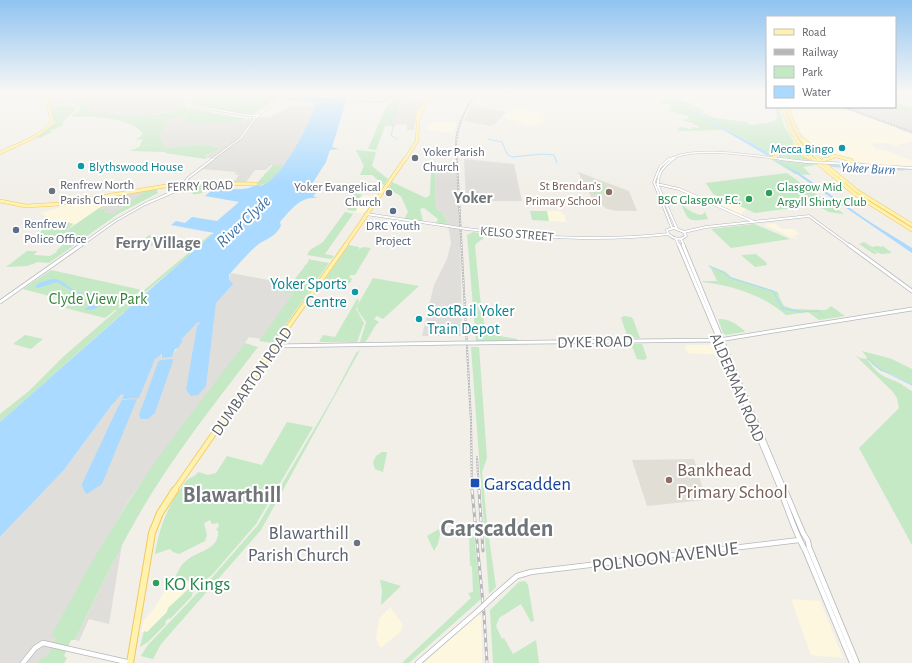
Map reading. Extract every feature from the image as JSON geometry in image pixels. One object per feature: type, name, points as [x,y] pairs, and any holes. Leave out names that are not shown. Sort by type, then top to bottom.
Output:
[{"type":"main road","points":[[0,153],[35,136],[47,128],[51,123]]},
{"type":"main road","name":"DUMBARTON ROAD","points":[[131,663],[150,541],[160,513],[175,489],[416,142],[417,123]]},
{"type":"main road","points":[[786,123],[797,142],[834,178],[860,197],[912,230]]},
{"type":"main road","points":[[791,123],[809,149],[823,163],[866,196],[912,225]]},
{"type":"main road","points":[[797,133],[815,150],[824,154],[841,157],[859,165]]},
{"type":"main road","points":[[775,158],[776,153],[781,150],[792,148],[797,142]]},
{"type":"main road","points":[[781,150],[798,152],[814,160]]},
{"type":"main road","points":[[823,163],[823,160],[828,158],[841,157]]},
{"type":"main road","name":"FERRY ROAD","points":[[0,201],[26,206],[59,204],[183,183],[256,184]]},
{"type":"street","points":[[0,302],[115,220],[145,204],[176,191],[195,172],[241,138],[251,123]]},
{"type":"street","points":[[672,228],[654,182],[657,172],[666,162],[685,152],[706,152],[765,158]]},
{"type":"street","points":[[677,229],[657,184],[658,175],[663,168],[673,159],[683,154],[707,153],[807,162],[912,168]]},
{"type":"street","points":[[657,184],[674,187],[754,222]]},
{"type":"street","name":"KELSO STREET","points":[[366,214],[467,229],[520,235],[574,238],[640,238],[668,234]]},
{"type":"street","points":[[737,215],[741,219],[739,224]]},
{"type":"street","points":[[684,232],[686,237],[682,239],[668,234],[667,230],[672,228],[684,232],[693,229],[809,216],[912,291]]},
{"type":"street","name":"ALDERMAN ROAD","points":[[676,238],[805,536],[808,539],[808,543]]},
{"type":"street","name":"ALDERMAN ROAD","points":[[682,239],[720,340],[786,503],[799,539],[852,663]]},
{"type":"street","name":"DYKE ROAD","points":[[275,346],[720,340],[912,309]]},
{"type":"street","name":"POLNOON AVENUE","points":[[418,663],[517,576],[532,572],[799,539],[800,535],[805,536]]},
{"type":"street","points":[[799,539],[804,544],[808,543],[857,663]]},
{"type":"street","points":[[24,663],[34,649],[42,643],[131,663]]},
{"type":"shaded area","points":[[168,123],[308,123],[292,154],[284,165],[271,165],[266,170],[255,170],[246,182],[234,182],[239,175],[234,174],[236,172],[202,169],[215,159],[204,157],[220,147],[203,144],[165,148],[159,134]]},
{"type":"shaded area","points":[[394,123],[415,123],[414,130],[407,130],[407,124],[395,125]]},
{"type":"shaded area","points":[[431,123],[457,124],[452,133],[426,130]]},
{"type":"shaded area","points":[[474,123],[496,123],[490,126]]},
{"type":"shaded area","points":[[520,123],[541,123],[541,123],[529,126]]},
{"type":"shaded area","points":[[796,123],[884,123],[912,135],[912,141],[895,146],[889,143],[874,143],[872,145],[877,149],[888,151],[912,161],[912,167],[869,165],[816,147],[804,136]]},
{"type":"shaded area","points":[[890,123],[912,123],[912,131]]},
{"type":"shaded area","points":[[464,159],[514,164],[522,201],[466,201]]},
{"type":"shaded area","name":"ScotRail Yoker Train Depot","points":[[439,163],[451,163],[456,166],[460,220],[462,336],[422,336],[434,285],[447,259],[451,243],[448,225],[443,214],[436,208],[435,174]]},
{"type":"shaded area","name":"St Brendan's Primary School","points":[[578,172],[629,191],[637,211],[617,211],[607,209],[600,204],[595,204]]},
{"type":"shaded area","points":[[144,191],[143,194],[113,214],[104,212],[106,210],[99,208],[112,200],[113,197]]},
{"type":"shaded area","points":[[360,195],[373,196],[374,198],[365,212],[361,213],[355,212]]},
{"type":"shaded area","points":[[113,197],[112,200],[76,224],[59,220],[50,221],[49,218],[40,213],[64,206],[65,204]]},
{"type":"shaded area","points":[[727,200],[747,209],[742,212],[742,217],[718,206]]},
{"type":"shaded area","points":[[547,211],[560,211],[566,217],[566,222],[549,221]]},
{"type":"shaded area","points":[[774,223],[782,229],[794,229],[800,234],[793,236],[798,240],[764,225]]},
{"type":"shaded area","points":[[231,273],[290,284],[284,293],[294,294],[261,339],[249,337],[233,361],[158,459],[129,500],[111,531],[58,637],[43,663],[0,663],[0,537],[64,470],[114,402],[123,394],[122,399],[142,387],[155,359],[161,354],[162,358],[172,356],[182,341],[181,340],[197,322],[213,321],[216,302],[232,284],[229,278]]},
{"type":"shaded area","points":[[685,345],[717,345],[721,355],[687,353]]},
{"type":"shaded area","name":"Bankhead Primary School","points":[[694,459],[706,500],[647,506],[632,460]]},
{"type":"shaded area","points":[[122,544],[109,624],[89,619],[79,641],[75,640]]},
{"type":"shaded area","points":[[172,579],[192,585],[168,608],[167,612],[147,632],[141,632],[144,620],[153,610]]},
{"type":"shaded area","points":[[791,599],[820,601],[843,658],[811,655]]},
{"type":"shaded area","points":[[390,607],[403,625],[400,632],[381,648],[376,639],[379,619]]},
{"type":"shaded area","points":[[479,614],[481,616],[482,663],[424,663]]},
{"type":"green space","points":[[55,123],[63,123],[63,125],[40,138],[35,137],[44,132]]},
{"type":"green space","points":[[126,123],[168,123],[159,134],[165,148],[203,144],[221,148],[204,156],[207,158],[206,159],[165,152],[130,151],[139,147],[143,139],[136,140],[143,134],[138,128]]},
{"type":"green space","points":[[183,123],[230,123],[229,124]]},
{"type":"green space","points":[[379,123],[393,123],[395,126],[385,126],[376,150],[368,149]]},
{"type":"green space","points":[[693,123],[711,123],[723,130],[678,131],[679,127],[692,129],[692,127],[699,128],[699,126],[693,125]]},
{"type":"green space","points":[[716,123],[748,123],[751,125],[783,123],[793,140],[793,144],[788,147],[775,150],[773,152],[773,156],[769,156],[767,152]]},
{"type":"green space","points":[[356,150],[376,152],[372,166],[388,179],[384,185],[372,175],[360,175],[364,166]]},
{"type":"green space","points":[[790,152],[805,156],[811,161],[779,157],[779,153]]},
{"type":"green space","points":[[772,160],[814,163],[816,165],[803,167],[811,175],[795,174]]},
{"type":"green space","points":[[435,163],[439,163],[435,174],[436,208],[443,214],[448,225],[436,223],[438,219],[424,208],[420,209],[423,221],[404,219],[408,212],[401,196],[388,189],[392,182],[426,198],[430,195],[431,172]]},
{"type":"green space","points":[[828,164],[912,170],[867,170],[832,167]]},
{"type":"green space","points":[[273,165],[284,165],[268,182],[255,185]]},
{"type":"green space","points":[[787,173],[844,214],[829,212],[816,205],[755,213],[713,194],[706,183]]},
{"type":"green space","points":[[602,182],[608,193],[594,194],[588,183]]},
{"type":"green space","points":[[188,185],[193,185],[185,192],[181,192]]},
{"type":"green space","points":[[193,185],[213,185],[203,192],[194,194],[191,193],[197,190]]},
{"type":"green space","points":[[156,189],[158,193],[118,214],[49,263],[38,262],[27,266],[6,267],[27,251],[37,251],[34,255],[50,256],[57,252],[56,251],[71,238],[60,235],[43,236],[34,244],[31,243],[50,221],[59,220],[73,224],[66,231],[99,208],[107,210],[104,212],[113,214],[142,194],[144,191]]},
{"type":"green space","points":[[353,193],[363,195],[359,198],[359,202],[364,202],[367,199],[363,204],[358,204],[356,211],[347,210],[351,201],[347,200]]},
{"type":"green space","points":[[681,204],[695,214],[702,215],[705,212],[708,219],[693,220],[688,218]]},
{"type":"green space","points":[[530,211],[547,211],[549,221],[532,220]]},
{"type":"green space","points":[[345,212],[353,214],[325,254],[334,256],[331,259],[307,255],[310,250],[323,242]]},
{"type":"green space","points":[[754,224],[790,239],[731,248],[711,229]]},
{"type":"green space","points":[[473,232],[479,233],[484,238],[475,246],[480,297],[485,328],[494,335],[517,339],[518,341],[476,341],[467,235]]},
{"type":"green space","name":"Clyde View Park","points":[[211,234],[214,234],[147,291],[0,422],[0,414],[29,391],[64,356],[117,310],[105,318],[65,308],[72,302],[23,289],[51,270],[142,290],[118,307],[120,308],[143,291]]},
{"type":"green space","points":[[149,235],[160,237],[161,240],[152,246],[138,244]]},
{"type":"green space","points":[[864,242],[872,247],[883,246],[892,253],[881,254],[863,244],[878,253],[874,254],[859,244]]},
{"type":"green space","points":[[349,245],[359,247],[359,249],[363,247],[371,248],[355,275],[351,275],[349,277],[352,279],[350,283],[324,281]]},
{"type":"green space","points":[[756,254],[766,262],[767,265],[755,267],[742,256]]},
{"type":"green space","points":[[308,259],[329,263],[273,343],[259,341],[293,294],[284,293],[305,266],[303,265],[306,265],[309,260]]},
{"type":"green space","points":[[710,266],[726,272],[731,277],[778,292],[784,306],[793,309],[826,310],[831,306],[845,316],[819,320],[808,312],[786,315],[768,302],[747,292],[703,282],[702,281],[717,281]]},
{"type":"green space","points":[[373,278],[419,286],[383,319],[377,316],[374,319],[379,322],[365,342],[360,342],[366,322],[358,311],[357,306]]},
{"type":"green space","points":[[357,299],[359,300],[356,309],[364,323],[357,342],[319,342],[323,335],[335,337]]},
{"type":"green space","points":[[624,316],[631,317],[633,319],[640,338],[628,338],[621,318]]},
{"type":"green space","points":[[718,319],[725,319],[732,322],[745,331],[726,335],[723,333]]},
{"type":"green space","points":[[25,335],[43,339],[31,349],[13,344]]},
{"type":"green space","points":[[245,343],[258,347],[194,431],[150,496],[120,548],[75,640],[71,640],[64,656],[67,658],[64,663],[38,663],[41,658],[47,656],[57,638],[51,636],[90,565],[129,501],[157,459]]},
{"type":"green space","points":[[631,344],[642,344],[647,358],[644,360],[637,359]]},
{"type":"green space","points":[[471,347],[479,347],[487,458],[482,472],[496,587],[489,594]]},
{"type":"green space","points":[[360,350],[261,530],[161,644],[153,659],[141,656],[147,646],[209,581],[258,525],[333,397],[356,353]]},
{"type":"green space","points":[[862,351],[892,359],[912,369],[912,385],[892,374],[881,371],[872,364]]},
{"type":"green space","points":[[855,355],[860,358],[867,359],[873,368],[879,373],[912,391],[912,545],[859,448],[899,408],[897,398],[893,392]]},
{"type":"green space","points":[[287,422],[313,427],[256,524],[212,575],[205,580],[196,583],[175,577],[184,562],[212,546],[218,537],[218,530],[215,531],[219,526],[218,523],[212,524],[210,520],[204,523],[207,535],[205,541],[179,554],[170,549],[155,554],[162,525],[180,489],[186,481],[198,472],[208,475],[216,473],[227,456],[262,465]]},
{"type":"green space","points":[[382,452],[387,452],[383,472],[375,469],[373,462],[376,456]]},
{"type":"green space","points":[[439,529],[441,530],[438,544],[434,551],[427,536]]},
{"type":"green space","points":[[469,535],[474,535],[481,599],[409,663],[402,663],[471,598],[468,593],[473,592]]},
{"type":"green space","points":[[380,580],[401,586],[381,605],[382,590]]},
{"type":"green space","points":[[525,581],[528,585],[534,621],[531,622],[521,604],[499,618],[496,626],[502,639],[504,638],[513,654],[536,640],[539,663],[493,663],[490,610],[519,582]]},
{"type":"green space","points":[[190,583],[194,586],[192,596],[170,619],[169,618],[165,622],[166,624],[148,642],[140,647],[144,631],[147,632],[167,612],[168,608],[192,586]]},
{"type":"water","name":"River Clyde","points":[[308,123],[339,123],[332,147],[339,149],[330,150],[326,162],[310,187],[318,191],[313,196],[318,198],[306,199],[296,205],[280,222],[281,226],[277,232],[255,247],[229,275],[229,279],[233,284],[216,303],[206,386],[198,395],[191,396],[186,390],[197,326],[200,323],[198,322],[181,340],[183,340],[178,348],[175,349],[172,357],[162,358],[162,354],[155,359],[139,398],[122,399],[124,394],[121,395],[111,406],[64,470],[0,537],[0,422],[214,233],[171,225],[176,221],[185,223],[192,217],[217,221],[239,202],[205,196],[216,187],[245,189],[263,185],[271,180],[287,161]]},
{"type":"water","points":[[712,123],[715,123],[767,152],[769,156],[799,173],[870,222],[912,248],[912,253],[785,166]]},
{"type":"water","points":[[52,279],[62,281],[78,292],[100,295],[103,297],[103,302],[95,309],[84,310],[91,304],[96,305],[99,303],[100,298],[97,296],[74,292],[57,282],[38,288],[35,287],[39,283]]},
{"type":"water","points":[[172,359],[173,361],[155,413],[148,419],[141,419],[139,415],[158,362],[161,360]]},
{"type":"water","points":[[137,399],[102,484],[87,494],[82,485],[81,486],[117,409],[122,400]]},
{"type":"waterway","points":[[391,123],[394,125],[391,135],[397,139]]},
{"type":"waterway","points":[[488,139],[502,142],[507,154],[512,157],[542,154],[554,155],[557,163]]},
{"type":"waterway","name":"Yoker Burn","points":[[831,166],[904,170]]},
{"type":"waterway","points":[[709,266],[721,271],[731,278],[773,291],[782,308],[800,312],[818,311],[824,317]]},
{"type":"waterway","points":[[867,358],[878,368],[912,385]]},
{"type":"railway","points":[[460,123],[456,144],[471,421],[472,491]]},
{"type":"railway","points":[[887,123],[912,132]]},
{"type":"railway","points":[[477,457],[479,491]]},
{"type":"railway","points":[[472,490],[484,614],[487,663]]},
{"type":"railway","points":[[479,490],[483,551]]},
{"type":"place","name":"Mecca Bingo","points":[[842,148]]},
{"type":"place","name":"Yoker Parish Church","points":[[415,158]]},
{"type":"place","name":"Blythswood House","points":[[81,166]]},
{"type":"place","name":"Renfrew North Parish Church","points":[[52,191]]},
{"type":"place","name":"St Brendan's Primary School","points":[[609,192]]},
{"type":"place","name":"Yoker Evangelical Church","points":[[389,193]]},
{"type":"place","name":"Glasgow Mid Argyll Shinty Club","points":[[769,193]]},
{"type":"place","name":"BSC Glasgow F.C.","points":[[749,199]]},
{"type":"place","name":"DRC Youth Project","points":[[393,211]]},
{"type":"place","name":"Renfrew Police Office","points":[[16,230]]},
{"type":"place","name":"Yoker Sports Centre","points":[[355,292]]},
{"type":"place","name":"ScotRail Yoker Train Depot","points":[[419,319]]},
{"type":"place","name":"Bankhead Primary School","points":[[669,480]]},
{"type":"place","name":"Garscadden","points":[[475,483]]},
{"type":"place","name":"Blawarthill Parish Church","points":[[357,543]]},
{"type":"place","name":"KO Kings","points":[[156,583]]},
{"type":"district","name":"Yoker","points":[[473,197]]},
{"type":"district","name":"Ferry Village","points":[[158,242]]},
{"type":"district","name":"Blawarthill","points":[[232,494]]},
{"type":"district","name":"Garscadden","points":[[497,528]]}]
